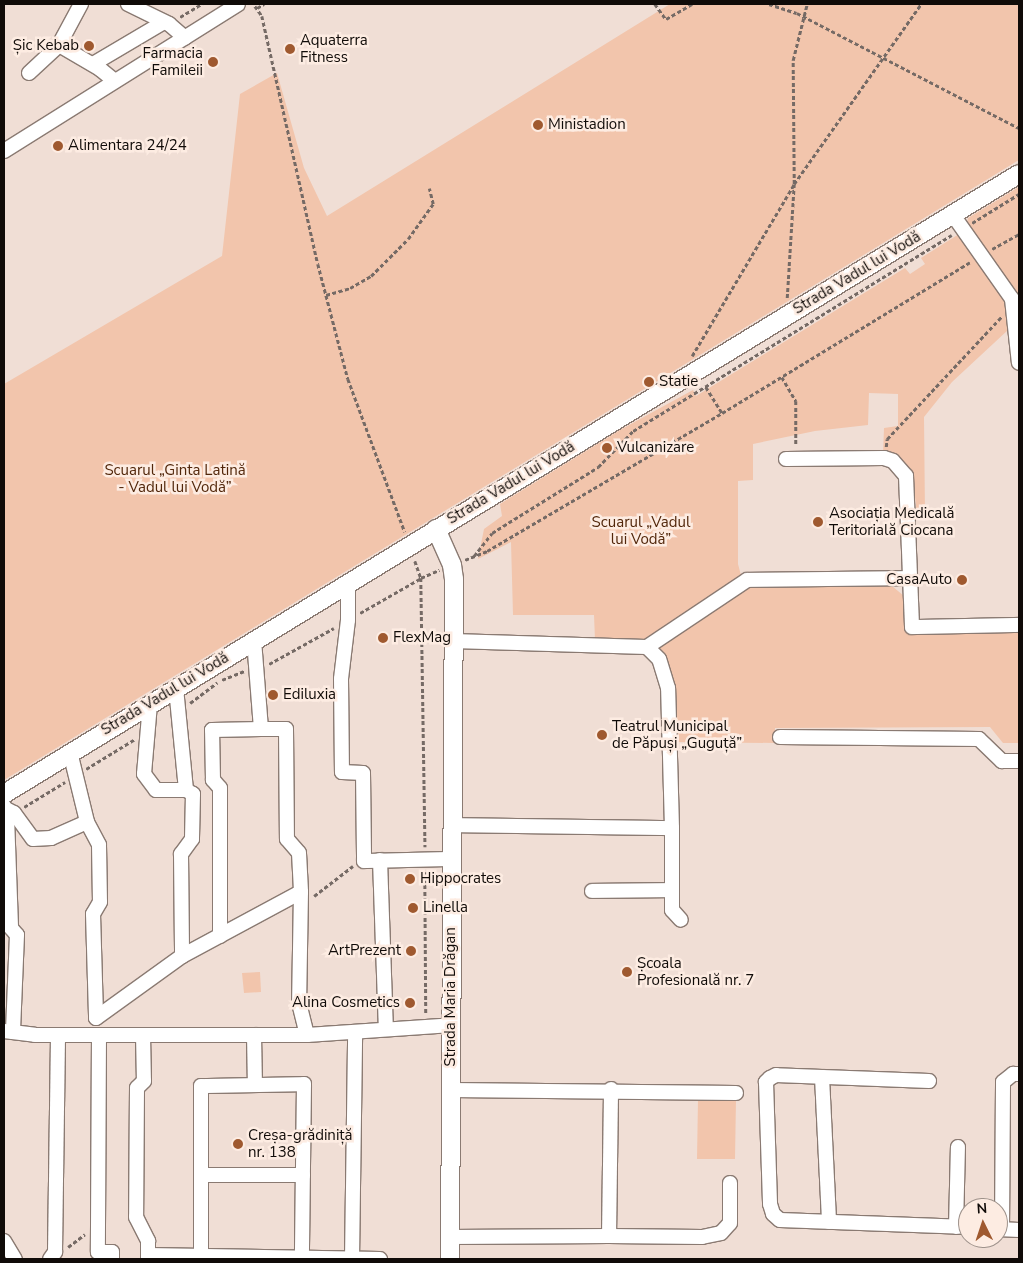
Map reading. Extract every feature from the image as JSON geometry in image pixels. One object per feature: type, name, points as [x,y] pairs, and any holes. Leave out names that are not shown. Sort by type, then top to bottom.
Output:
[{"type":"main road","name":"Strada Vadul lui Vodă","points":[[7,805],[70,752],[436,528],[958,222],[1019,174]]},
{"type":"main road","name":"Strada Maria Drăgan","points":[[436,528],[452,565],[450,1259]]},
{"type":"street","points":[[29,73],[58,45],[81,4]]},
{"type":"street","points":[[128,4],[166,23],[185,38]]},
{"type":"street","points":[[4,151],[238,4]]},
{"type":"street","points":[[93,64],[166,23]]},
{"type":"street","points":[[58,45],[93,64],[115,82]]},
{"type":"street","points":[[958,222],[1014,304],[1019,356]]},
{"type":"street","points":[[791,459],[884,458],[893,461],[906,476],[912,627],[1019,625]]},
{"type":"street","points":[[452,641],[647,647],[747,580],[909,578]]},
{"type":"street","points":[[348,582],[348,620],[342,679],[342,772],[363,772],[364,861],[451,859]]},
{"type":"street","points":[[254,640],[261,729]]},
{"type":"street","points":[[647,647],[659,659],[668,688],[672,910],[681,920]]},
{"type":"street","points":[[176,688],[186,790]]},
{"type":"street","points":[[150,704],[144,774],[156,790],[186,790],[193,794],[192,839],[181,854],[182,956]]},
{"type":"street","points":[[220,936],[220,788],[213,780],[212,730],[286,729],[288,839],[299,853],[301,896],[299,1003],[307,1035]]},
{"type":"street","points":[[780,737],[979,738],[1002,762],[1019,761]]},
{"type":"street","points":[[70,752],[87,822],[99,846],[100,902],[93,914],[96,1018],[182,956],[301,896]]},
{"type":"street","points":[[7,805],[33,839],[51,838],[87,822]]},
{"type":"street","points":[[7,805],[8,928],[17,936],[8,1032],[58,1035],[307,1035],[356,1033],[386,1028],[452,1025]]},
{"type":"street","points":[[452,825],[672,828]]},
{"type":"street","points":[[380,860],[386,1028]]},
{"type":"street","points":[[592,891],[671,890]]},
{"type":"street","points":[[352,1259],[356,1033]]},
{"type":"street","points":[[53,1256],[58,1035]]},
{"type":"street","points":[[99,1035],[98,1252],[112,1252],[112,1259]]},
{"type":"street","points":[[143,1035],[144,1081],[137,1088],[136,1217],[148,1241],[148,1257],[380,1259]]},
{"type":"street","points":[[254,1035],[255,1085]]},
{"type":"street","points":[[1001,1198],[1003,1082],[1013,1074],[1019,1074]]},
{"type":"street","points":[[929,1081],[776,1075],[766,1082],[770,1204],[773,1214],[780,1220],[958,1227]]},
{"type":"street","points":[[822,1077],[829,1222]]},
{"type":"street","points":[[201,1258],[201,1086],[304,1084],[302,1258]]},
{"type":"street","points":[[451,1090],[610,1089],[736,1093]]},
{"type":"street","points":[[609,1236],[610,1089]]},
{"type":"street","points":[[958,1147],[961,1198]]},
{"type":"street","points":[[201,1175],[303,1175]]},
{"type":"street","points":[[450,1237],[702,1237],[721,1233],[730,1223],[730,1183]]},
{"type":"street","points":[[4,1241],[14,1259]]},
{"type":"path","points":[[166,23],[202,4]]},
{"type":"path","points":[[264,4],[256,7],[262,16],[326,295],[348,379],[405,534]]},
{"type":"path","points":[[654,4],[666,19],[692,4]]},
{"type":"path","points":[[769,4],[803,18],[884,57],[1019,128]]},
{"type":"path","points":[[787,301],[794,184],[793,60],[807,4]]},
{"type":"path","points":[[696,357],[688,362],[794,184],[921,4]]},
{"type":"path","points":[[326,295],[350,288],[371,276],[408,240],[433,204],[429,188]]},
{"type":"path","points":[[473,557],[492,533],[598,467],[633,431],[706,386],[958,222],[1019,194]]},
{"type":"path","points":[[178,712],[219,682],[237,672],[257,670],[421,578],[473,557],[722,413],[981,255],[1019,234]]},
{"type":"path","points":[[884,458],[887,439],[1014,304]]},
{"type":"path","points":[[782,377],[796,401],[791,459]]},
{"type":"path","points":[[706,386],[722,413]]},
{"type":"path","points":[[414,557],[421,578],[426,1026]]},
{"type":"path","points":[[7,805],[77,775],[148,732]]},
{"type":"path","points":[[301,896],[320,894],[364,856]]},
{"type":"path","points":[[53,1256],[63,1251],[98,1223]]},
{"type":"green space","name":"Scuarul „Ginta Latină - Vadul lui Vodă”","points":[[670,4],[1019,4],[1019,160],[4,780],[4,384],[222,256],[240,94],[277,73],[304,168],[327,216]]},
{"type":"green space","points":[[1019,187],[1019,297],[967,223],[968,218]]},
{"type":"green space","name":"Scuarul „Vadul lui Vodă”","points":[[959,234],[1008,302],[1008,330],[952,382],[924,417],[925,514],[917,514],[913,480],[883,455],[884,428],[898,426],[898,394],[869,393],[868,425],[815,431],[753,444],[753,480],[738,481],[738,564],[744,587],[892,586],[904,596],[905,631],[1019,632],[1019,743],[1003,743],[990,727],[775,728],[775,743],[677,742],[675,698],[663,659],[595,640],[594,615],[513,615],[511,542],[478,559],[484,529],[502,516],[500,504],[620,430],[693,390],[696,396],[905,268],[910,274],[925,264],[921,258]]},
{"type":"green space","points":[[260,972],[261,992],[244,993],[242,973]]},
{"type":"green space","points":[[698,1099],[736,1099],[735,1159],[697,1159]]},
{"type":"place","name":"Șic Kebab","points":[[89,46]]},
{"type":"place","name":"Aquaterra Fitness","points":[[290,49]]},
{"type":"place","name":"Farmacia Famileii","points":[[213,62]]},
{"type":"place","name":"Ministadion","points":[[538,125]]},
{"type":"place","name":"Alimentara 24/24","points":[[58,146]]},
{"type":"place","name":"Statie","points":[[649,382]]},
{"type":"place","name":"Vulcanizare","points":[[607,448]]},
{"type":"place","name":"Asociația Medicală Teritorială Ciocana","points":[[818,522]]},
{"type":"place","name":"CasaAuto","points":[[962,580]]},
{"type":"place","name":"FlexMag","points":[[383,638]]},
{"type":"place","name":"Ediluxia","points":[[273,695]]},
{"type":"place","name":"Teatrul Municipal de Păpuși „Guguță”","points":[[602,735]]},
{"type":"place","name":"Hippocrates","points":[[410,879]]},
{"type":"place","name":"Linella","points":[[413,908]]},
{"type":"place","name":"ArtPrezent","points":[[411,951]]},
{"type":"place","name":"Școala Profesională nr. 7","points":[[627,972]]},
{"type":"place","name":"Alina Cosmetics","points":[[410,1003]]},
{"type":"place","name":"Creșa-grădiniță nr. 138","points":[[238,1144]]}]
